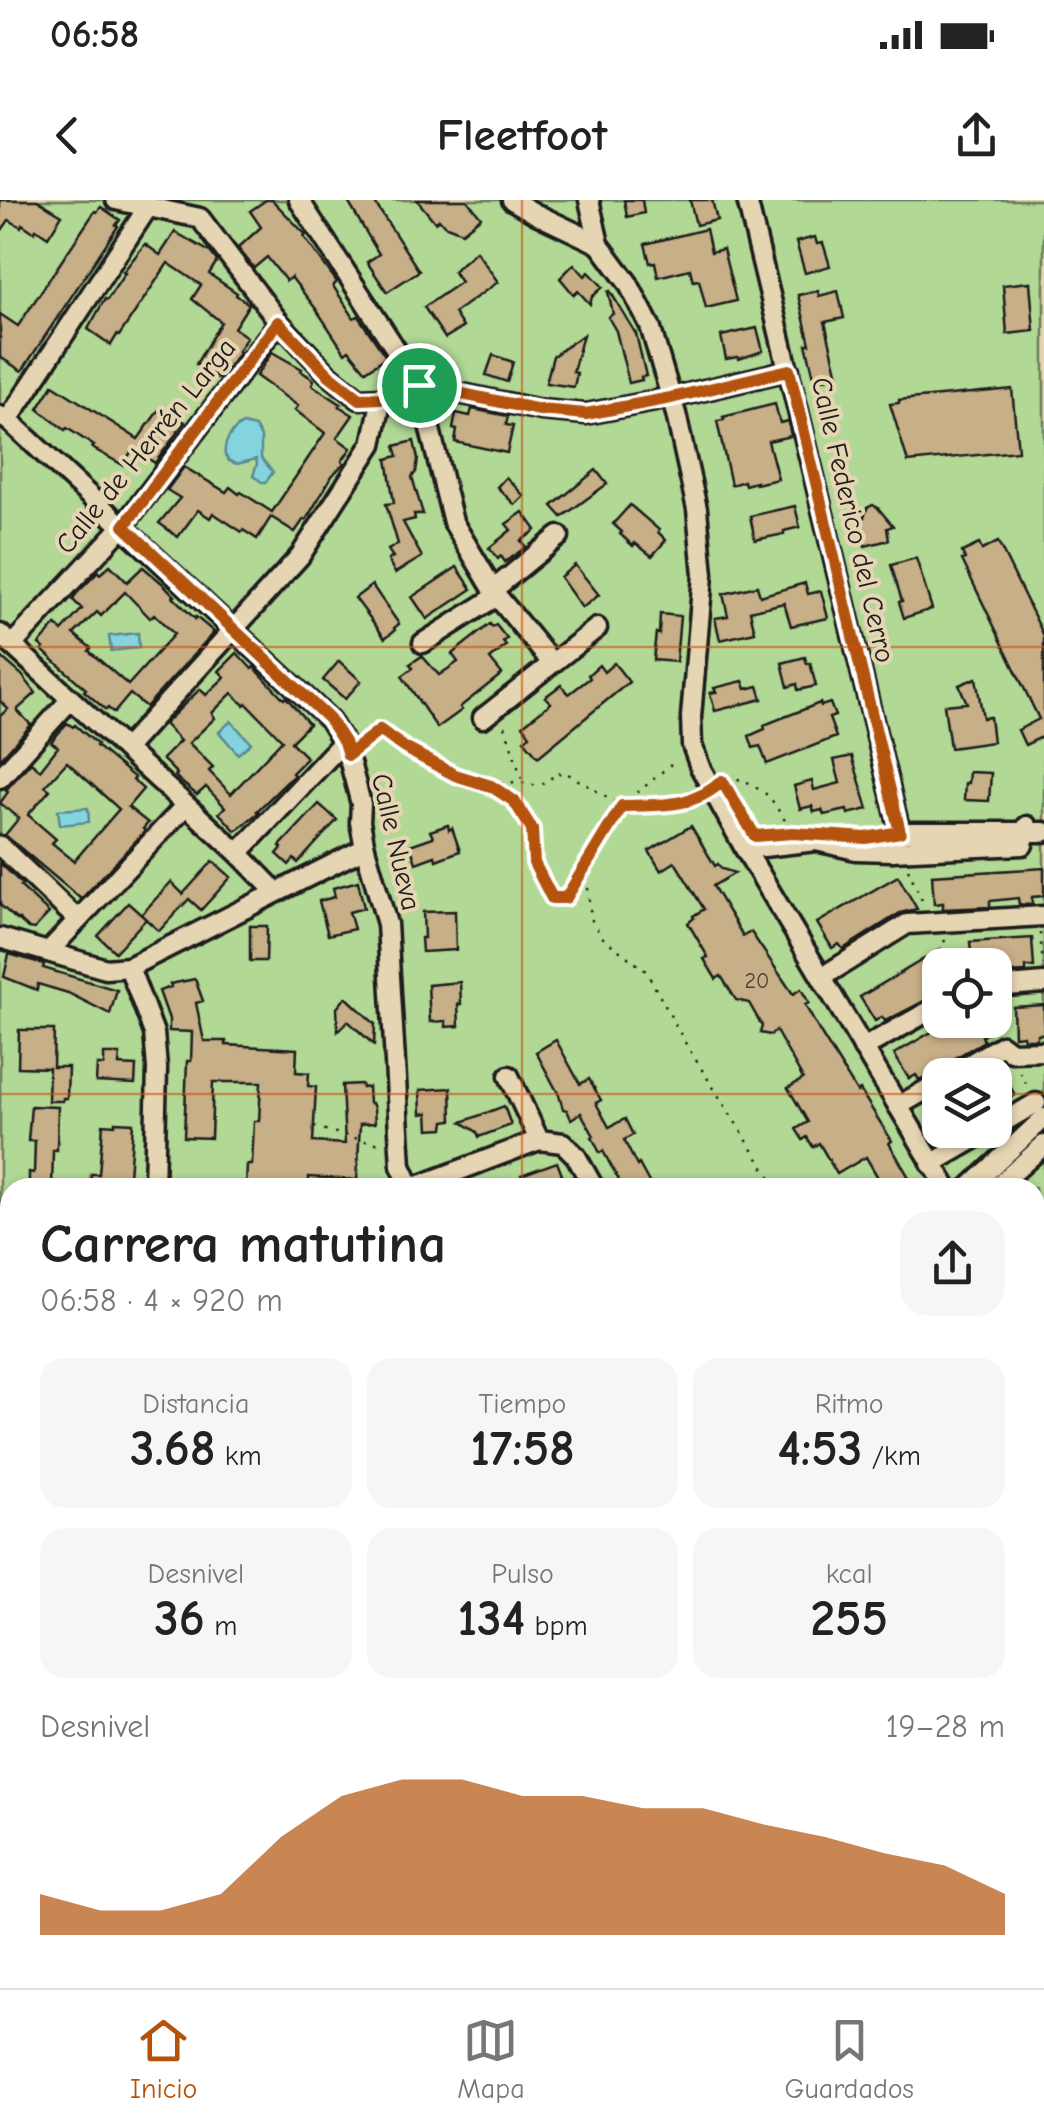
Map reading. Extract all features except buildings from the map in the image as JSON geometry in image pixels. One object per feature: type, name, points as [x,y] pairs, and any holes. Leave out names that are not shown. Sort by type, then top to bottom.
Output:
[{"type":"street","points":[[116,200],[200,218],[278,322],[328,374],[360,399],[382,398],[419,385],[540,410],[586,414],[789,370]]},
{"type":"street","points":[[299,200],[419,385],[453,522],[495,593],[552,663]]},
{"type":"street","points":[[512,200],[598,244]]},
{"type":"street","points":[[588,200],[598,244],[628,283],[650,326],[698,509],[703,575],[692,746],[745,849],[940,1178]]},
{"type":"street","name":"Calle Federico del Cerro","points":[[746,200],[900,832]]},
{"type":"street","points":[[4,418],[148,207]]},
{"type":"street","name":"Calle de Herrén Larga","points":[[6,640],[124,526],[278,322]]},
{"type":"street","points":[[125,749],[300,556],[372,444],[382,398]]},
{"type":"street","name":"Calle Nueva","points":[[4,418],[329,719],[346,749],[361,804],[360,822],[366,848],[387,924],[399,1145],[401,1166],[407,1178]]},
{"type":"street","points":[[422,643],[495,593],[559,536]]},
{"type":"street","points":[[482,718],[596,628]]},
{"type":"street","points":[[6,640],[276,892]]},
{"type":"street","points":[[0,778],[70,700]]},
{"type":"street","points":[[238,853],[346,749]]},
{"type":"street","points":[[48,951],[186,806]]},
{"type":"street","points":[[901,851],[900,832],[1032,830]]},
{"type":"street","points":[[745,849],[816,840],[856,850],[1023,846],[1032,830]]},
{"type":"street","points":[[0,846],[78,920]]},
{"type":"street","points":[[0,938],[106,969],[128,967],[366,848]]},
{"type":"street","points":[[822,977],[907,924],[1044,916]]},
{"type":"street","points":[[128,967],[154,1034],[154,1178]]},
{"type":"street","points":[[1012,985],[1044,983]]},
{"type":"street","points":[[863,1048],[922,1016]]},
{"type":"street","points":[[980,1058],[1002,1045],[1010,1052],[1044,1051]]},
{"type":"street","points":[[510,1076],[539,1140]]},
{"type":"street","points":[[898,1106],[922,1092]]},
{"type":"street","points":[[1012,1121],[1040,1111]]},
{"type":"street","points":[[979,1178],[1040,1111]]},
{"type":"street","points":[[438,1178],[539,1140],[562,1143],[576,1156],[588,1178]]},
{"type":"street","points":[[1007,1178],[1044,1145]]},
{"type":"street","points":[[931,1164],[958,1148]]},
{"type":"path","points":[[498,706],[522,781]]},
{"type":"path","points":[[346,749],[380,730],[455,775],[491,786],[514,801],[532,829],[534,863],[552,898],[566,898],[622,806],[692,746]]},
{"type":"path","points":[[491,786],[522,781],[537,786],[548,782],[554,773],[568,774],[622,806],[681,804],[713,790],[722,781],[744,779],[770,796],[793,833]]},
{"type":"path","points":[[901,851],[932,923]]},
{"type":"path","points":[[586,865],[591,919],[602,937],[646,971],[687,1046],[771,1178]]},
{"type":"path","points":[[1010,1052],[1040,1111]]},
{"type":"path","points":[[314,1127],[374,1143],[399,1145]]},
{"type":"green space","points":[[0,200],[1044,200],[1044,1178],[0,1178]]},
{"type":"water","points":[[243,424],[255,427],[261,437],[261,458],[273,472],[266,482],[253,476],[256,459],[237,464],[225,455],[229,437]]},
{"type":"water","points":[[138,633],[139,648],[111,651],[109,636]]},
{"type":"water","points":[[231,721],[251,743],[238,754],[219,732]]},
{"type":"water","points":[[88,808],[89,822],[60,825],[58,810]]},
{"type":"route","points":[[278,322],[328,374],[360,399],[382,398],[419,385],[540,410],[586,414],[789,370],[900,832],[866,838],[793,833],[755,836],[722,781],[713,790],[681,804],[622,806],[566,898],[552,898],[534,863],[532,829],[514,801],[491,786],[455,775],[380,730],[348,755],[329,719],[124,526],[278,322]]}]
